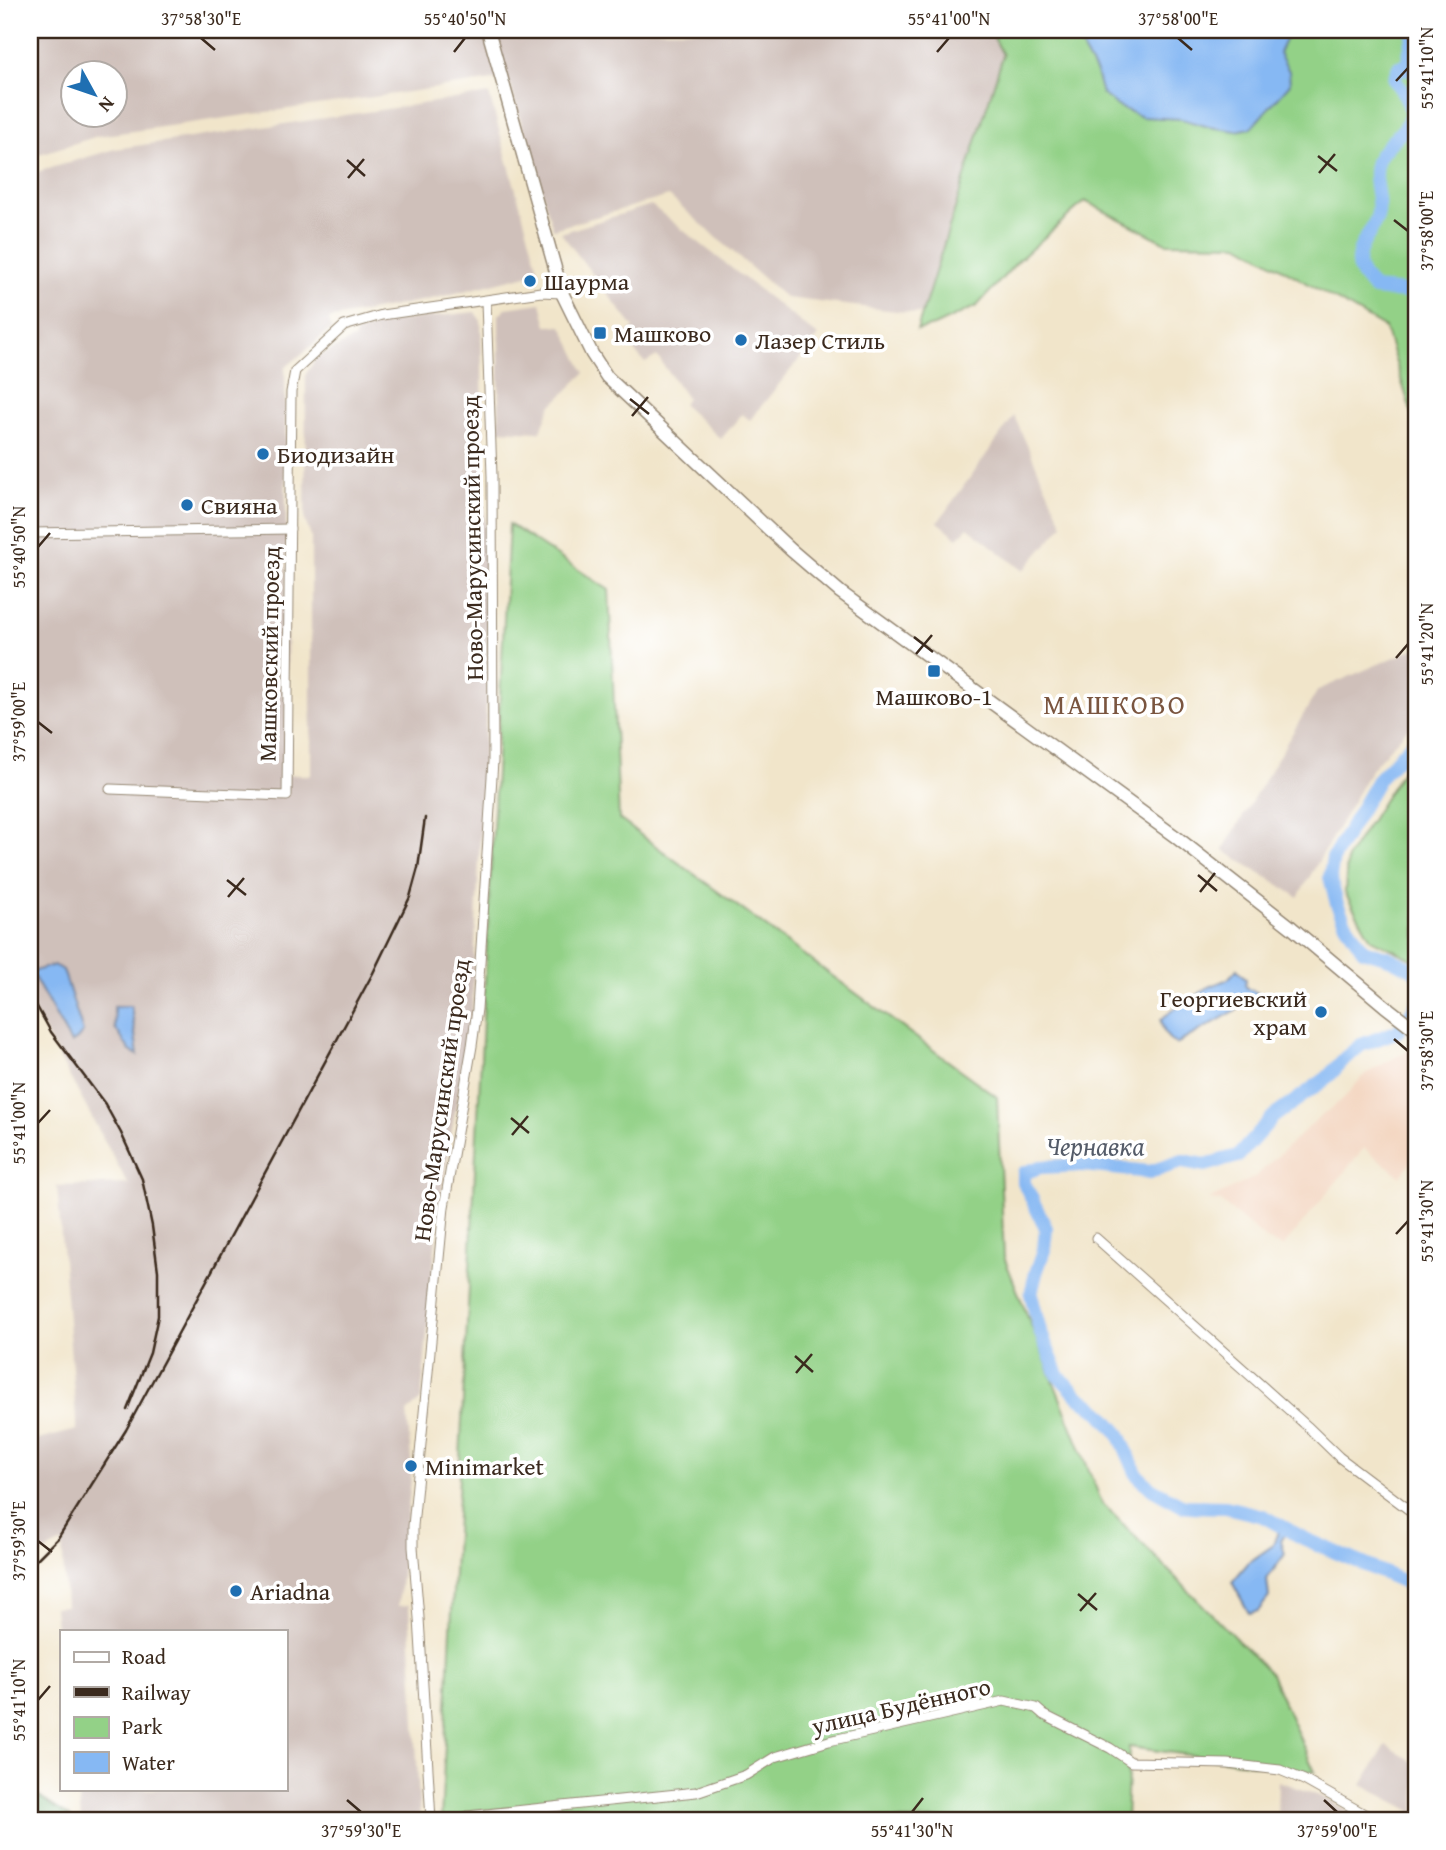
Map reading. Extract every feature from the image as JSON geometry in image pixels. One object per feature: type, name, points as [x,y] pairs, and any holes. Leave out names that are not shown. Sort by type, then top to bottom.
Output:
[{"type":"street","points":[[488,30],[562,293],[592,354],[607,377],[815,571],[869,614],[1220,871],[1416,1030]]},
{"type":"street","name":"Машковский проезд","points":[[110,789],[287,796],[291,392],[295,371],[344,326],[382,315],[541,292],[562,293]]},
{"type":"street","name":"Ново-Марусинский проезд","points":[[431,1820],[413,1526],[444,1207],[477,1009],[493,761],[492,476],[486,301]]},
{"type":"street","points":[[30,533],[289,529]]},
{"type":"street","points":[[1096,1238],[1339,1457],[1416,1515]]},
{"type":"street","name":"улица Будённого","points":[[461,1820],[467,1816],[696,1792],[746,1775],[775,1756],[1004,1701],[1036,1707],[1044,1715],[1110,1748],[1131,1762],[1228,1764],[1280,1770],[1304,1780],[1375,1820]]},
{"type":"shaded area","points":[[30,30],[993,30],[1006,54],[922,314],[786,298],[669,196],[553,229],[508,78],[98,136],[30,157]]},
{"type":"shaded area","points":[[489,94],[539,272],[436,298],[329,319],[331,329],[285,368],[288,775],[311,775],[311,537],[305,520],[306,374],[316,358],[355,338],[356,333],[386,322],[475,312],[481,321],[488,667],[472,1009],[439,1207],[421,1400],[407,1412],[412,1470],[398,1606],[409,1605],[420,1820],[81,1820],[78,1790],[287,1790],[287,1630],[60,1630],[60,1669],[54,1607],[66,1606],[62,1543],[30,1559],[30,1442],[77,1430],[57,1186],[128,1184],[30,1004],[30,174],[115,149]]},
{"type":"shaded area","points":[[651,205],[818,336],[750,420],[742,414],[721,439],[682,404],[687,398],[657,356],[645,363],[622,337],[634,328],[561,233]]},
{"type":"shaded area","points":[[541,303],[547,326],[562,326],[585,373],[551,406],[540,432],[499,430],[499,315],[506,308]]},
{"type":"shaded area","points":[[1014,416],[1063,525],[1023,571],[968,527],[958,538],[938,522]]},
{"type":"shaded area","points":[[1416,648],[1416,719],[1372,768],[1298,897],[1223,850],[1318,690]]},
{"type":"shaded area","points":[[1416,1046],[1416,1156],[1400,1176],[1364,1148],[1283,1247],[1267,1240],[1220,1201],[1209,1200],[1255,1177],[1316,1120],[1343,1099],[1365,1074]]},
{"type":"shaded area","points":[[1386,1745],[1416,1764],[1416,1816],[1410,1810],[1362,1785]]},
{"type":"shaded area","points":[[1278,1781],[1322,1797],[1364,1820],[1277,1820]]},
{"type":"green space","points":[[990,30],[1416,30],[1416,427],[1385,328],[1239,244],[1166,243],[1085,201],[1018,261],[977,306],[934,326],[917,330],[1003,55]]},
{"type":"green space","points":[[509,524],[609,590],[619,819],[997,1097],[1004,1257],[1102,1503],[1271,1674],[1315,1772],[1129,1747],[1126,1820],[441,1820]]},
{"type":"green space","points":[[1416,749],[1416,961],[1371,939],[1345,893],[1347,858]]},
{"type":"green space","points":[[30,1791],[70,1817],[71,1820],[30,1820]]},
{"type":"water","points":[[1072,30],[1287,30],[1279,53],[1289,71],[1290,84],[1251,128],[1236,131],[1181,119],[1142,117],[1119,107],[1102,94],[1096,73]]},
{"type":"water","points":[[54,965],[63,970],[83,1032],[71,1043],[31,972]]},
{"type":"water","points":[[1237,969],[1246,979],[1245,985],[1248,989],[1259,994],[1254,1000],[1176,1044],[1170,1040],[1161,1020],[1206,988],[1228,979]]},
{"type":"water","points":[[131,1006],[138,1055],[130,1051],[115,1028],[114,1007]]},
{"type":"water","points":[[1279,1530],[1285,1535],[1281,1540],[1285,1554],[1267,1579],[1269,1597],[1258,1611],[1249,1613],[1232,1582],[1248,1563],[1272,1546]]},
{"type":"waterway","points":[[1406,69],[1416,31]]},
{"type":"waterway","name":"Чернавка","points":[[1416,70],[1399,67],[1394,79],[1412,112],[1404,129],[1378,159],[1375,173],[1378,213],[1361,248],[1358,262],[1361,273],[1374,289],[1416,293]]},
{"type":"waterway","name":"Чернавка","points":[[1416,739],[1379,778],[1333,858],[1330,877],[1345,922],[1363,950],[1389,958],[1416,973]]},
{"type":"waterway","name":"Чернавка","points":[[1416,1006],[1398,1031],[1361,1045],[1327,1078],[1273,1117],[1238,1156],[1205,1165],[1183,1161],[1150,1172],[1084,1165],[1040,1167],[1024,1173],[1024,1183],[1046,1228],[1044,1250],[1031,1294],[1040,1331],[1058,1375],[1079,1397],[1100,1412],[1119,1434],[1137,1475],[1152,1489],[1183,1506],[1226,1507],[1263,1516],[1303,1538],[1416,1587]]},
{"type":"railway","points":[[30,1566],[58,1538],[126,1430],[373,973],[410,897],[418,868],[425,818]]},
{"type":"railway","points":[[30,994],[51,1032],[105,1104],[142,1179],[158,1271],[158,1316],[150,1353],[127,1410]]},
{"type":"place","name":"Шаурма","points":[[530,281]]},
{"type":"place","name":"Машково","points":[[600,333]]},
{"type":"place","name":"Лазер Стиль","points":[[741,340]]},
{"type":"place","name":"Биодизайн","points":[[263,454]]},
{"type":"place","name":"Свияна","points":[[187,505]]},
{"type":"place","name":"Машково-1","points":[[934,671]]},
{"type":"place","name":"Георгиевский храм","points":[[1321,1012]]},
{"type":"place","name":"Minimarket","points":[[411,1466]]},
{"type":"place","name":"Ariadna","points":[[236,1591]]},
{"type":"district","name":"МАШКОВО","points":[[1115,703]]}]
